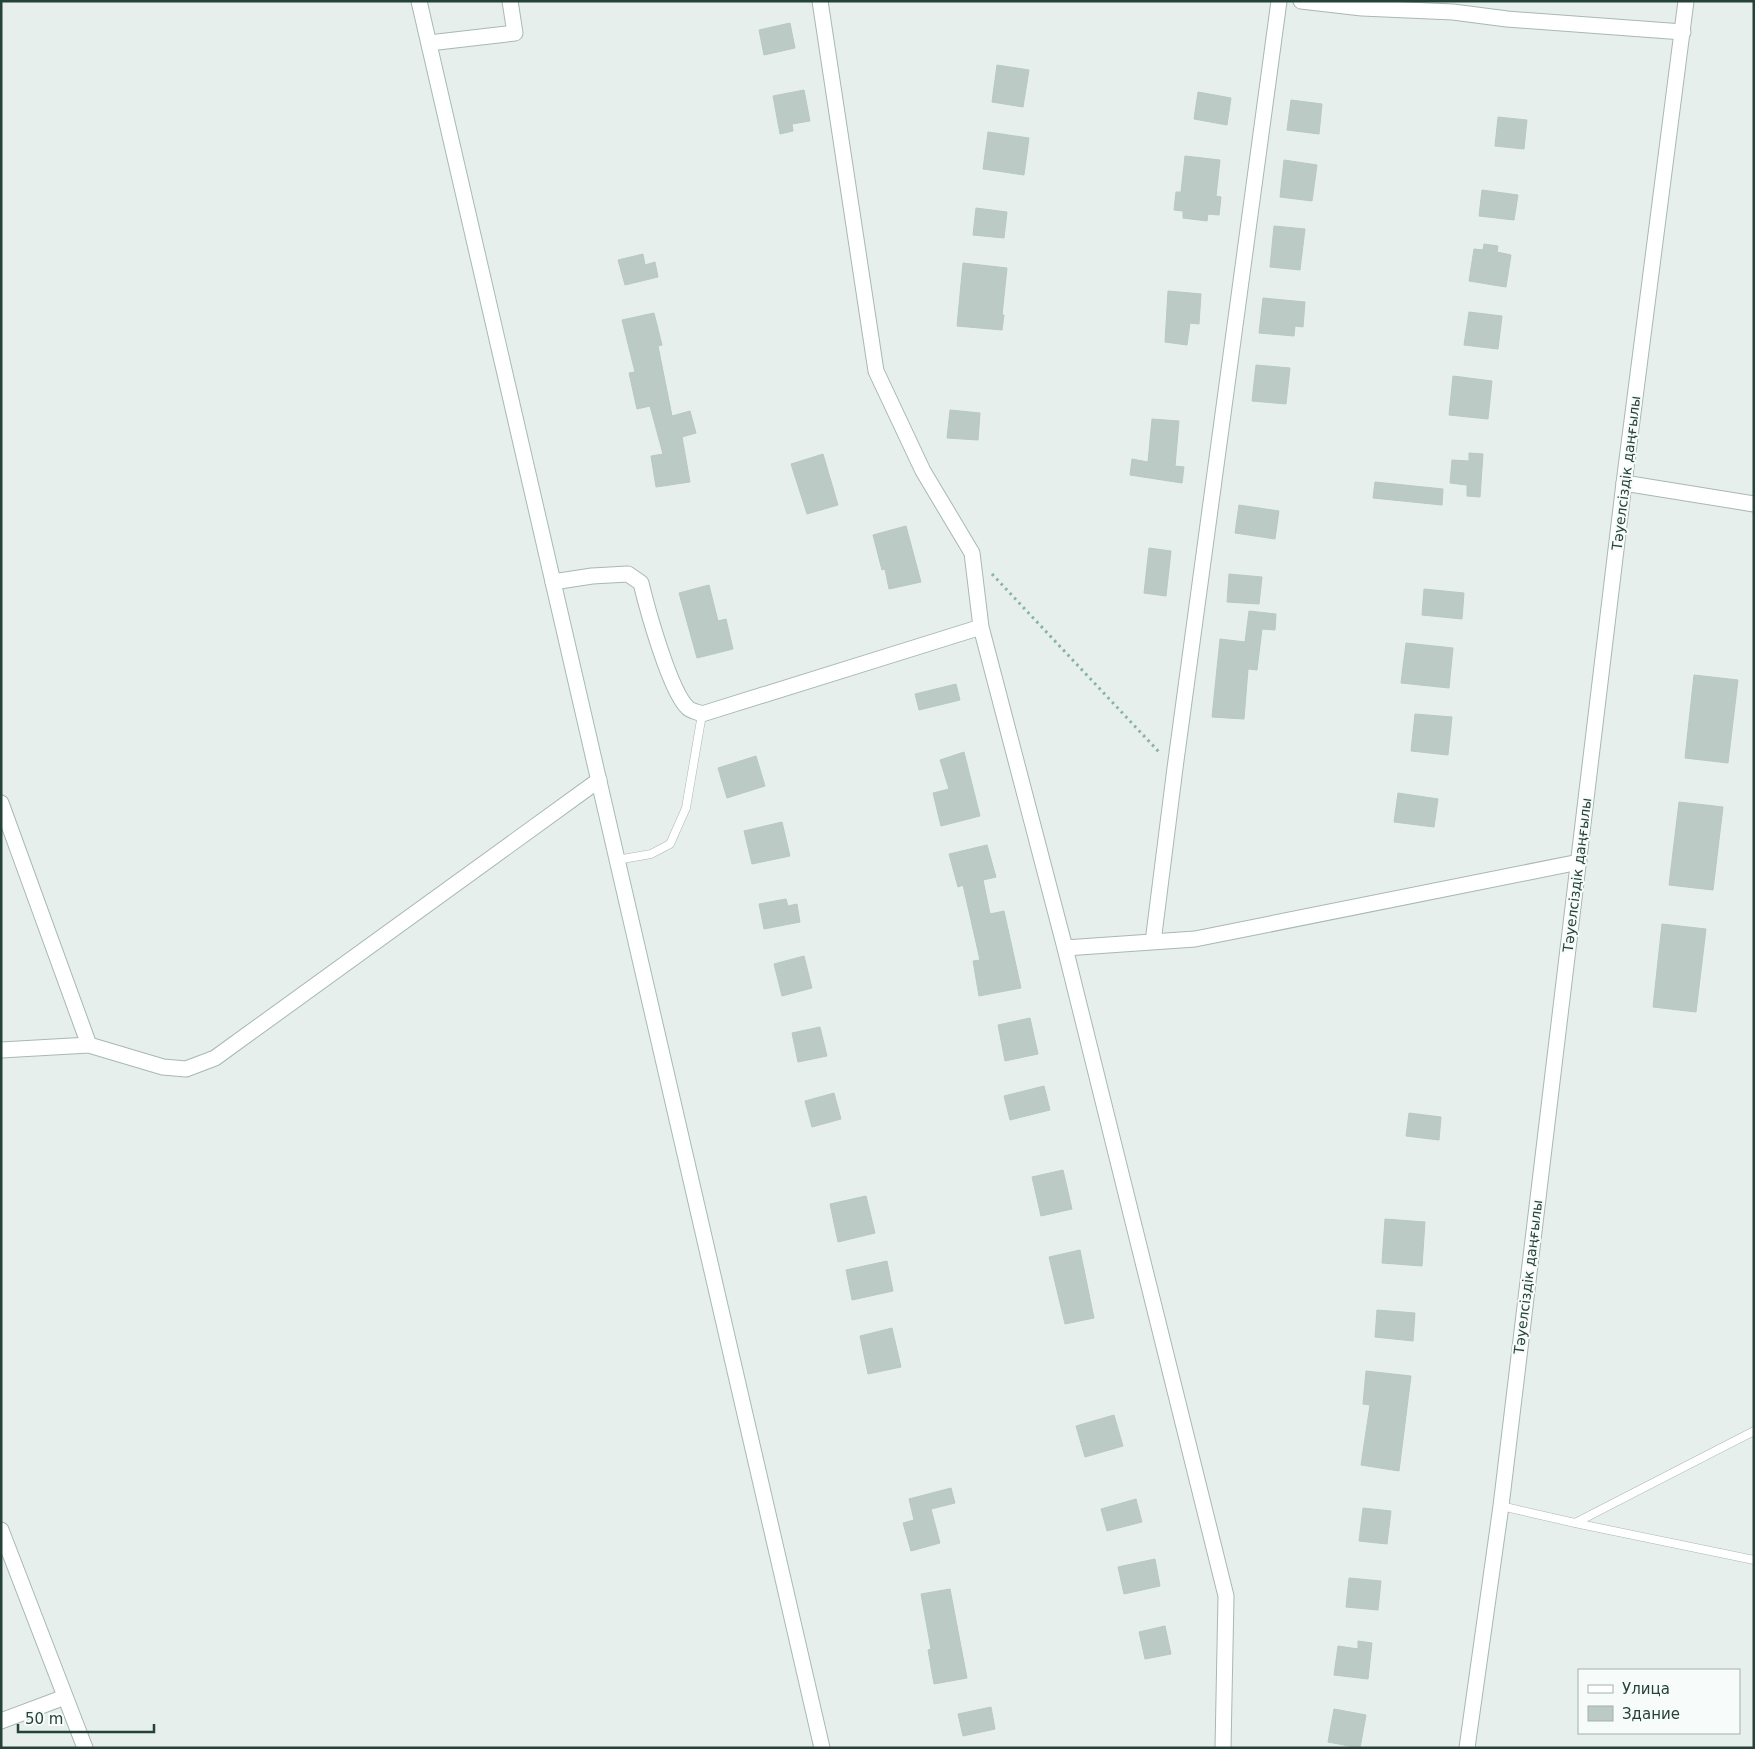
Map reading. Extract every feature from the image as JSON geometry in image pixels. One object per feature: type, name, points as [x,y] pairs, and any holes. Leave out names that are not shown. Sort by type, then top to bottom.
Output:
[{"type":"street","points":[[419,1],[822,1748]]},
{"type":"street","points":[[429,43],[515,33],[510,1]]},
{"type":"street","points":[[820,1],[876,371],[923,471],[972,553],[981,627],[1065,948],[1226,1596],[1224,1748]]},
{"type":"street","points":[[1153,942],[1279,1]]},
{"type":"street","points":[[1301,1],[1362,8],[1453,12],[1682,32]]},
{"type":"street","name":"Тәуелсіздік даңғылы","points":[[1467,1748],[1501,1506],[1624,483],[1686,1]]},
{"type":"street","points":[[1624,483],[1754,504]]},
{"type":"street","points":[[553,582],[592,576],[628,574],[641,583],[645,601],[673,686],[688,708],[702,714],[981,627]]},
{"type":"street","points":[[1,1050],[89,1045],[163,1067],[186,1069],[215,1058],[599,780]]},
{"type":"street","points":[[1,803],[89,1045]]},
{"type":"street","points":[[1065,948],[1194,939],[1578,862]]},
{"type":"street","points":[[1,1530],[85,1748]]},
{"type":"street","points":[[1,1721],[65,1697]]},
{"type":"lane","points":[[618,860],[651,854],[670,844],[686,808],[702,714]]},
{"type":"lane","points":[[1575,1523],[1754,1431]]},
{"type":"lane","points":[[1501,1506],[1754,1560]]},
{"type":"path","points":[[972,553],[1175,768]]},
{"type":"building","points":[[790,23],[795,48],[764,55],[759,30]]},
{"type":"building","points":[[997,65],[1029,70],[1023,107],[992,102]]},
{"type":"building","points":[[804,90],[810,121],[792,124],[793,131],[780,134],[773,96]]},
{"type":"building","points":[[1198,92],[1231,98],[1227,125],[1194,119]]},
{"type":"building","points":[[1291,100],[1322,104],[1319,134],[1287,130]]},
{"type":"building","points":[[1498,117],[1527,120],[1524,149],[1495,146]]},
{"type":"building","points":[[988,132],[1029,138],[1024,175],[983,169]]},
{"type":"building","points":[[1185,156],[1220,160],[1216,196],[1221,197],[1219,215],[1208,214],[1207,221],[1183,218],[1183,211],[1174,210],[1176,192],[1181,192]]},
{"type":"building","points":[[1284,160],[1317,165],[1312,201],[1280,197]]},
{"type":"building","points":[[1482,190],[1518,195],[1514,220],[1479,216]]},
{"type":"building","points":[[976,208],[1007,212],[1004,238],[973,235]]},
{"type":"building","points":[[1274,226],[1305,229],[1300,270],[1270,267]]},
{"type":"building","points":[[1484,244],[1498,246],[1497,252],[1511,255],[1506,287],[1469,281],[1474,249],[1483,250]]},
{"type":"building","points":[[643,254],[645,265],[655,262],[658,277],[625,285],[618,260]]},
{"type":"building","points":[[963,263],[1007,268],[1002,330],[957,326]]},
{"type":"building","points":[[1168,291],[1201,294],[1199,324],[1190,323],[1187,345],[1165,342]]},
{"type":"building","points":[[1263,298],[1305,302],[1303,327],[1295,326],[1294,336],[1259,333]]},
{"type":"building","points":[[1469,312],[1502,316],[1498,349],[1464,345]]},
{"type":"building","points":[[654,313],[662,345],[658,346],[672,416],[690,411],[696,433],[682,437],[690,482],[656,487],[651,456],[663,454],[650,406],[637,409],[629,373],[635,372],[622,320]]},
{"type":"building","points":[[1256,365],[1290,368],[1286,404],[1252,401]]},
{"type":"building","points":[[1453,376],[1492,381],[1488,419],[1449,415]]},
{"type":"building","points":[[950,410],[980,413],[978,440],[947,438]]},
{"type":"building","points":[[1152,419],[1179,421],[1175,466],[1184,467],[1182,483],[1130,475],[1132,459],[1148,462]]},
{"type":"building","points":[[1469,453],[1483,454],[1480,497],[1467,496],[1467,485],[1450,483],[1452,460],[1469,461]]},
{"type":"building","points":[[823,454],[838,505],[807,514],[791,464]]},
{"type":"building","points":[[1375,482],[1443,489],[1442,505],[1373,498]]},
{"type":"building","points":[[1239,505],[1279,511],[1275,539],[1235,533]]},
{"type":"building","points":[[906,526],[921,582],[889,589],[885,569],[882,570],[873,535]]},
{"type":"building","points":[[1149,548],[1171,551],[1166,596],[1144,593]]},
{"type":"building","points":[[1229,574],[1262,577],[1259,604],[1227,602]]},
{"type":"building","points":[[709,585],[718,621],[726,619],[733,649],[697,658],[679,593]]},
{"type":"building","points":[[1424,589],[1464,593],[1462,619],[1422,615]]},
{"type":"building","points":[[1249,611],[1276,614],[1275,630],[1262,629],[1257,670],[1248,669],[1244,719],[1212,717],[1220,639],[1245,642]]},
{"type":"building","points":[[1406,643],[1453,648],[1449,688],[1401,683]]},
{"type":"building","points":[[1694,675],[1738,680],[1728,763],[1685,758]]},
{"type":"building","points":[[956,684],[960,700],[919,710],[915,694]]},
{"type":"building","points":[[1415,714],[1452,717],[1448,755],[1411,751]]},
{"type":"building","points":[[964,752],[980,816],[941,826],[933,793],[949,789],[940,760]]},
{"type":"building","points":[[756,756],[765,786],[727,798],[718,768]]},
{"type":"building","points":[[1398,793],[1438,799],[1434,827],[1394,822]]},
{"type":"building","points":[[1679,802],[1723,807],[1713,890],[1669,885]]},
{"type":"building","points":[[782,822],[790,856],[752,864],[744,831]]},
{"type":"building","points":[[987,845],[996,877],[983,880],[990,914],[1004,911],[1021,988],[979,996],[973,961],[980,960],[963,885],[958,887],[949,854]]},
{"type":"building","points":[[786,899],[788,906],[797,904],[800,922],[764,929],[759,904]]},
{"type":"building","points":[[1662,924],[1706,929],[1696,1012],[1653,1007]]},
{"type":"building","points":[[804,956],[812,988],[782,996],[774,964]]},
{"type":"building","points":[[1030,1018],[1038,1054],[1005,1061],[998,1025]]},
{"type":"building","points":[[820,1027],[827,1056],[798,1062],[792,1033]]},
{"type":"building","points":[[1044,1086],[1050,1110],[1010,1120],[1004,1096]]},
{"type":"building","points":[[834,1093],[841,1119],[812,1127],[805,1101]]},
{"type":"building","points":[[1409,1113],[1441,1117],[1439,1140],[1406,1136]]},
{"type":"building","points":[[1063,1170],[1072,1209],[1041,1216],[1032,1177]]},
{"type":"building","points":[[866,1196],[875,1233],[838,1242],[830,1204]]},
{"type":"building","points":[[1385,1219],[1425,1222],[1422,1266],[1382,1263]]},
{"type":"building","points":[[1080,1250],[1094,1318],[1065,1324],[1049,1257]]},
{"type":"building","points":[[887,1261],[893,1291],[852,1300],[846,1270]]},
{"type":"building","points":[[1377,1310],[1415,1313],[1413,1341],[1375,1337]]},
{"type":"building","points":[[892,1328],[901,1367],[868,1374],[860,1336]]},
{"type":"building","points":[[1366,1371],[1411,1376],[1399,1471],[1361,1465],[1370,1405],[1363,1404]]},
{"type":"building","points":[[1114,1415],[1123,1446],[1085,1457],[1076,1426]]},
{"type":"building","points":[[951,1488],[955,1503],[931,1509],[940,1543],[911,1551],[903,1523],[914,1520],[909,1499]]},
{"type":"building","points":[[1136,1499],[1142,1522],[1107,1531],[1101,1509]]},
{"type":"building","points":[[1363,1508],[1391,1511],[1387,1544],[1359,1541]]},
{"type":"building","points":[[1155,1559],[1160,1586],[1124,1594],[1118,1567]]},
{"type":"building","points":[[1349,1578],[1381,1581],[1378,1610],[1346,1607]]},
{"type":"building","points":[[950,1589],[967,1678],[934,1684],[928,1650],[931,1649],[921,1594]]},
{"type":"building","points":[[1165,1626],[1171,1654],[1145,1659],[1139,1632]]},
{"type":"building","points":[[1358,1641],[1372,1643],[1368,1679],[1334,1675],[1338,1646],[1358,1649]]},
{"type":"building","points":[[991,1707],[995,1729],[963,1736],[958,1714]]},
{"type":"building","points":[[1334,1709],[1366,1715],[1360,1748],[1328,1742]]}]
